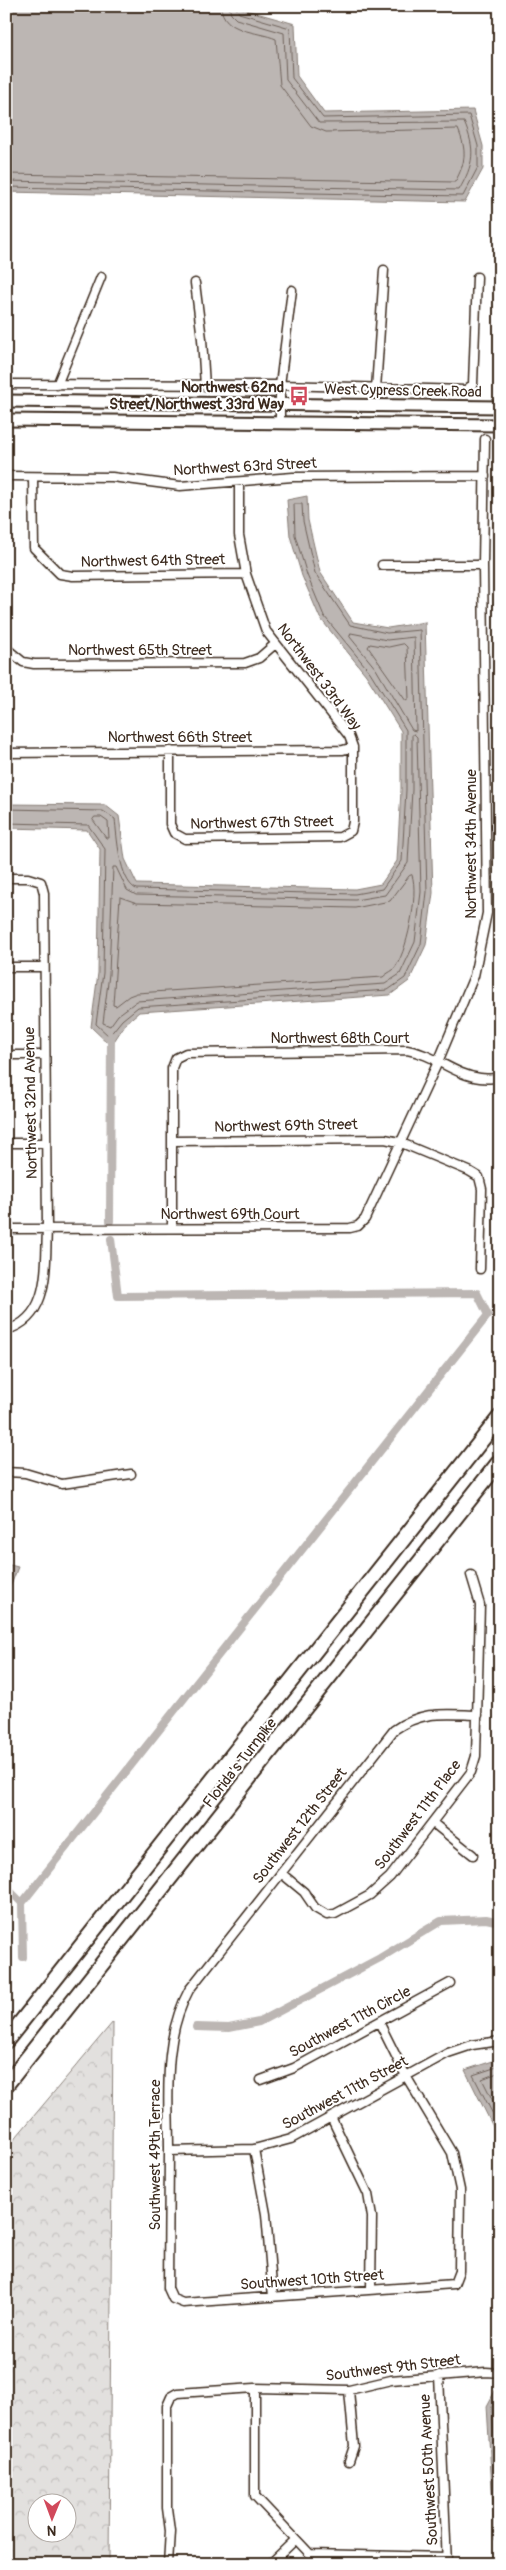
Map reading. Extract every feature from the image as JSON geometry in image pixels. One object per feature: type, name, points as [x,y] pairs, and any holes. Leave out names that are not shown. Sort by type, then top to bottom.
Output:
[{"type":"highway","name":"Florida's Turnpike","points":[[6,2041],[500,1417]]},
{"type":"highway","name":"Florida's Turnpike","points":[[6,2085],[500,1460]]},
{"type":"main road","name":"West Cypress Creek Road","points":[[6,402],[500,407]]},
{"type":"main road","points":[[6,420],[500,425]]},
{"type":"street","points":[[376,389],[384,270]]},
{"type":"street","points":[[58,385],[101,277]]},
{"type":"street","points":[[6,384],[280,385],[466,390],[474,384],[477,277]]},
{"type":"street","points":[[195,283],[202,339],[205,386]]},
{"type":"street","points":[[280,423],[280,385],[292,290]]},
{"type":"street","name":"Northwest 34th Avenue","points":[[399,1142],[438,1062],[474,976],[486,913],[483,565],[485,439]]},
{"type":"street","name":"Northwest 63rd Street","points":[[6,476],[112,478],[180,486],[239,483],[293,477],[485,476]]},
{"type":"street","name":"Northwest 64th Street","points":[[33,477],[34,548],[60,574],[73,576],[246,574]]},
{"type":"street","name":"Northwest 33rd Way","points":[[239,483],[239,535],[246,574],[266,632],[274,645],[349,736],[353,748],[353,822],[351,831]]},
{"type":"street","points":[[382,565],[483,565]]},
{"type":"street","name":"Northwest 65th Street","points":[[6,648],[23,662],[34,664],[245,663],[259,658],[274,645]]},
{"type":"street","name":"Northwest 66th Street","points":[[6,753],[343,750],[353,748]]},
{"type":"street","name":"Northwest 67th Street","points":[[170,751],[170,824],[174,834],[185,839],[340,837],[351,831]]},
{"type":"street","name":"Northwest 32nd Avenue","points":[[6,878],[28,878],[41,882],[44,893],[46,1229],[45,1276],[41,1298],[28,1320],[6,1330]]},
{"type":"street","points":[[6,967],[44,966]]},
{"type":"street","name":"Northwest 68th Court","points":[[173,1141],[172,1068],[176,1058],[186,1053],[408,1050],[425,1053],[438,1062],[479,1078],[500,1078]]},
{"type":"street","points":[[6,1055],[44,1055]]},
{"type":"street","name":"Northwest 69th Street","points":[[173,1141],[385,1139],[399,1142]]},
{"type":"street","points":[[172,1228],[173,1141]]},
{"type":"street","points":[[399,1142],[470,1171],[479,1177],[482,1189],[480,1269]]},
{"type":"street","name":"Northwest 69th Court","points":[[6,1230],[358,1226],[364,1219],[399,1142]]},
{"type":"street","points":[[6,1143],[45,1143]]},
{"type":"street","points":[[6,1472],[26,1473],[62,1484],[130,1474]]},
{"type":"street","name":"Southwest 11th Place","points":[[281,1873],[304,1892],[315,1908],[327,1915],[335,1914],[370,1895],[390,1877],[471,1772],[476,1756],[480,1605],[471,1575]]},
{"type":"street","name":"Southwest 12th Street","points":[[178,2011],[189,1990],[394,1730],[408,1720],[427,1714],[478,1715]]},
{"type":"street","points":[[433,1823],[474,1855]]},
{"type":"street","name":"Southwest 11th Circle","points":[[261,2080],[294,2068],[450,1983]]},
{"type":"street","name":"Southwest 49th Terrace","points":[[173,2299],[168,2288],[169,2151],[171,2039],[178,2011]]},
{"type":"street","points":[[379,2022],[406,2076]]},
{"type":"street","name":"Southwest 11th Street","points":[[169,2151],[254,2149],[291,2139],[448,2053],[472,2045],[500,2042]]},
{"type":"street","name":"Southwest 10th Street","points":[[173,2299],[183,2303],[454,2284],[459,2271],[460,2190],[452,2153],[406,2076]]},
{"type":"street","points":[[331,2117],[368,2194],[372,2217],[371,2289]]},
{"type":"street","points":[[254,2149],[266,2214],[273,2297]]},
{"type":"street","name":"Southwest 9th Street","points":[[168,2564],[170,2531],[167,2508],[167,2406],[171,2397],[178,2393],[254,2388],[348,2390],[391,2380],[439,2375],[500,2373]]},
{"type":"street","name":"Southwest 50th Avenue","points":[[439,2375],[447,2560]]},
{"type":"street","points":[[254,2388],[255,2496],[294,2540],[310,2554],[447,2560]]},
{"type":"street","points":[[348,2390],[354,2446],[349,2461]]},
{"type":"street","points":[[270,2564],[294,2540]]},
{"type":"green space","points":[[113,2022],[109,2564],[6,2564],[6,2149]]},
{"type":"water","points":[[6,6],[232,6],[295,24],[297,76],[324,113],[473,110],[483,146],[483,169],[465,202],[6,192]]},
{"type":"water","points":[[307,496],[308,520],[320,572],[353,622],[388,628],[425,622],[433,893],[426,945],[409,981],[390,995],[139,1012],[126,1023],[111,1046],[91,1027],[98,973],[100,849],[87,830],[6,828],[6,804],[105,805],[119,816],[125,859],[137,884],[355,889],[381,884],[397,861],[401,790],[401,731],[366,675],[320,618],[302,576],[290,536],[287,500]]},
{"type":"water","points":[[6,1564],[18,1567],[6,1598]]},
{"type":"water","points":[[496,2060],[500,2061],[500,2141],[465,2070]]},
{"type":"water","points":[[497,2387],[500,2389],[500,2541],[495,2540],[487,2406]]},
{"type":"waterway","points":[[110,1221],[111,1036]]},
{"type":"waterway","points":[[22,1903],[488,1315],[477,1293],[118,1296],[111,1239]]},
{"type":"waterway","points":[[6,1887],[22,1903],[23,1957]]},
{"type":"waterway","points":[[196,2027],[229,2028],[259,2022],[380,1958],[441,1921],[486,1919],[500,1922]]},
{"type":"place","name":"Northwest 62nd Street/Northwest 33rd Way","points":[[299,396]]}]
